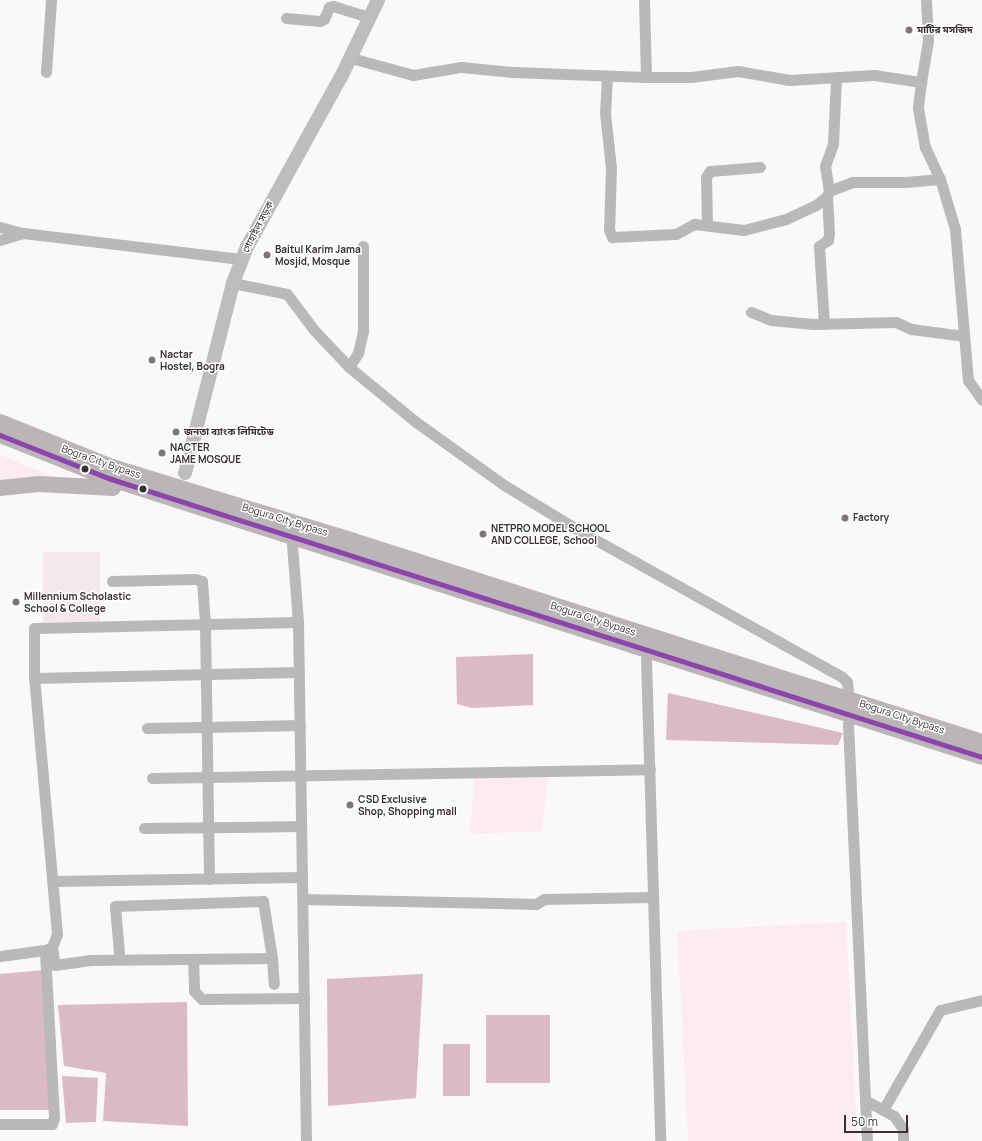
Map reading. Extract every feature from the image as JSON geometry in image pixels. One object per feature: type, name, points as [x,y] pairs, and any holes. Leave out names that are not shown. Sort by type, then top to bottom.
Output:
[{"type":"highway","name":"Bogra City Bypass","points":[[0,422],[112,467],[203,501]]},
{"type":"highway","name":"Bogra City Bypass","points":[[0,435],[108,478],[203,501]]},
{"type":"highway","points":[[0,488],[39,484],[113,488]]},
{"type":"highway","name":"Bogura City Bypass","points":[[203,501],[982,742]]},
{"type":"highway","name":"Bogura City Bypass","points":[[203,501],[982,757]]},
{"type":"main road","name":"গোহাইল সড়ক","points":[[185,473],[234,283],[242,259],[266,210],[351,58],[378,0]]},
{"type":"street","points":[[46,72],[51,0]]},
{"type":"street","points":[[644,0],[646,77]]},
{"type":"street","points":[[926,0],[928,40],[918,108],[925,147],[940,178],[955,229],[968,380],[982,400]]},
{"type":"street","points":[[286,18],[320,21],[324,19],[329,7],[333,6],[370,17]]},
{"type":"street","points":[[351,58],[413,75],[461,67],[513,72],[646,77],[691,77],[738,71],[789,80],[874,75],[921,82]]},
{"type":"street","points":[[607,76],[605,113],[611,168],[609,234],[612,237],[676,234],[694,224],[707,224],[723,229],[744,230],[786,219],[816,205],[828,193],[852,182],[905,182],[940,178]]},
{"type":"street","points":[[824,324],[819,246],[828,240],[829,234],[828,193],[825,166],[833,144],[836,77]]},
{"type":"street","points":[[707,224],[706,176],[710,171],[760,167]]},
{"type":"street","points":[[0,227],[23,233],[242,259]]},
{"type":"street","points":[[0,240],[23,233]]},
{"type":"street","points":[[349,367],[358,353],[363,331],[363,246]]},
{"type":"street","points":[[234,283],[287,294],[314,330],[349,367],[416,422],[504,485],[578,530],[815,661],[847,682],[848,690]]},
{"type":"street","points":[[751,312],[758,317],[770,320],[824,324],[896,322],[911,329],[964,336]]},
{"type":"street","points":[[292,546],[298,622],[306,1141]]},
{"type":"street","points":[[112,581],[199,580],[203,588],[205,623],[209,879]]},
{"type":"street","points":[[0,1124],[52,1124],[54,1118],[49,948],[57,934],[54,881],[34,678],[34,628],[298,622]]},
{"type":"street","points":[[646,659],[660,1141]]},
{"type":"street","points":[[34,678],[299,672]]},
{"type":"street","points":[[848,724],[867,1141]]},
{"type":"street","points":[[147,728],[300,725]]},
{"type":"street","points":[[152,778],[301,774],[650,769]]},
{"type":"street","points":[[144,828],[301,826]]},
{"type":"street","points":[[54,881],[302,877]]},
{"type":"street","points":[[303,899],[536,904],[544,899],[653,897]]},
{"type":"street","points":[[119,953],[115,906],[264,901],[274,984]]},
{"type":"street","points":[[0,956],[49,948]]},
{"type":"street","points":[[49,948],[55,965],[91,960],[272,958]]},
{"type":"street","points":[[193,959],[194,991],[202,999],[304,998]]},
{"type":"street","points":[[883,1110],[940,1010],[982,1000]]},
{"type":"street","points":[[865,1100],[894,1116],[900,1125],[903,1141]]},
{"type":"shaded area","points":[[0,455],[52,476],[0,480]]},
{"type":"shaded area","points":[[43,552],[100,552],[100,622],[43,622]]},
{"type":"shaded area","points":[[533,654],[533,705],[472,708],[457,704],[456,657]]},
{"type":"shaded area","points":[[668,693],[843,733],[838,745],[666,740]]},
{"type":"shaded area","points":[[475,774],[548,775],[542,831],[470,834]]},
{"type":"shaded area","points":[[846,922],[857,1141],[688,1141],[677,931]]},
{"type":"shaded area","points":[[44,970],[50,1110],[0,1110],[0,974]]},
{"type":"shaded area","points":[[423,974],[416,1098],[328,1106],[327,979]]},
{"type":"shaded area","points":[[187,1002],[188,1126],[103,1121],[106,1073],[64,1066],[58,1005]]},
{"type":"shaded area","points":[[486,1015],[550,1015],[550,1083],[486,1083]]},
{"type":"shaded area","points":[[443,1044],[470,1044],[470,1096],[443,1096]]},
{"type":"shaded area","points":[[62,1076],[98,1078],[96,1122],[66,1123]]},
{"type":"transit line","points":[[0,435],[108,478],[982,757]]},
{"type":"place","name":"মাটির মসজিদ","points":[[909,30]]},
{"type":"place","name":"Baitul Karim Jama Mosjid, Mosque","points":[[267,255]]},
{"type":"place","name":"Nactar Hostel, Bogra","points":[[152,360]]},
{"type":"place","name":"জনতা ব্যাংক লিমিটেড","points":[[176,432]]},
{"type":"place","name":"NACTER JAME MOSQUE","points":[[162,453]]},
{"type":"place","name":"Factory","points":[[845,518]]},
{"type":"place","name":"NETPRO MODEL SCHOOL AND COLLEGE, School","points":[[483,534]]},
{"type":"place","name":"Millennium Scholastic School & College","points":[[16,602]]},
{"type":"place","name":"CSD Exclusive Shop, Shopping mall","points":[[350,805]]}]
